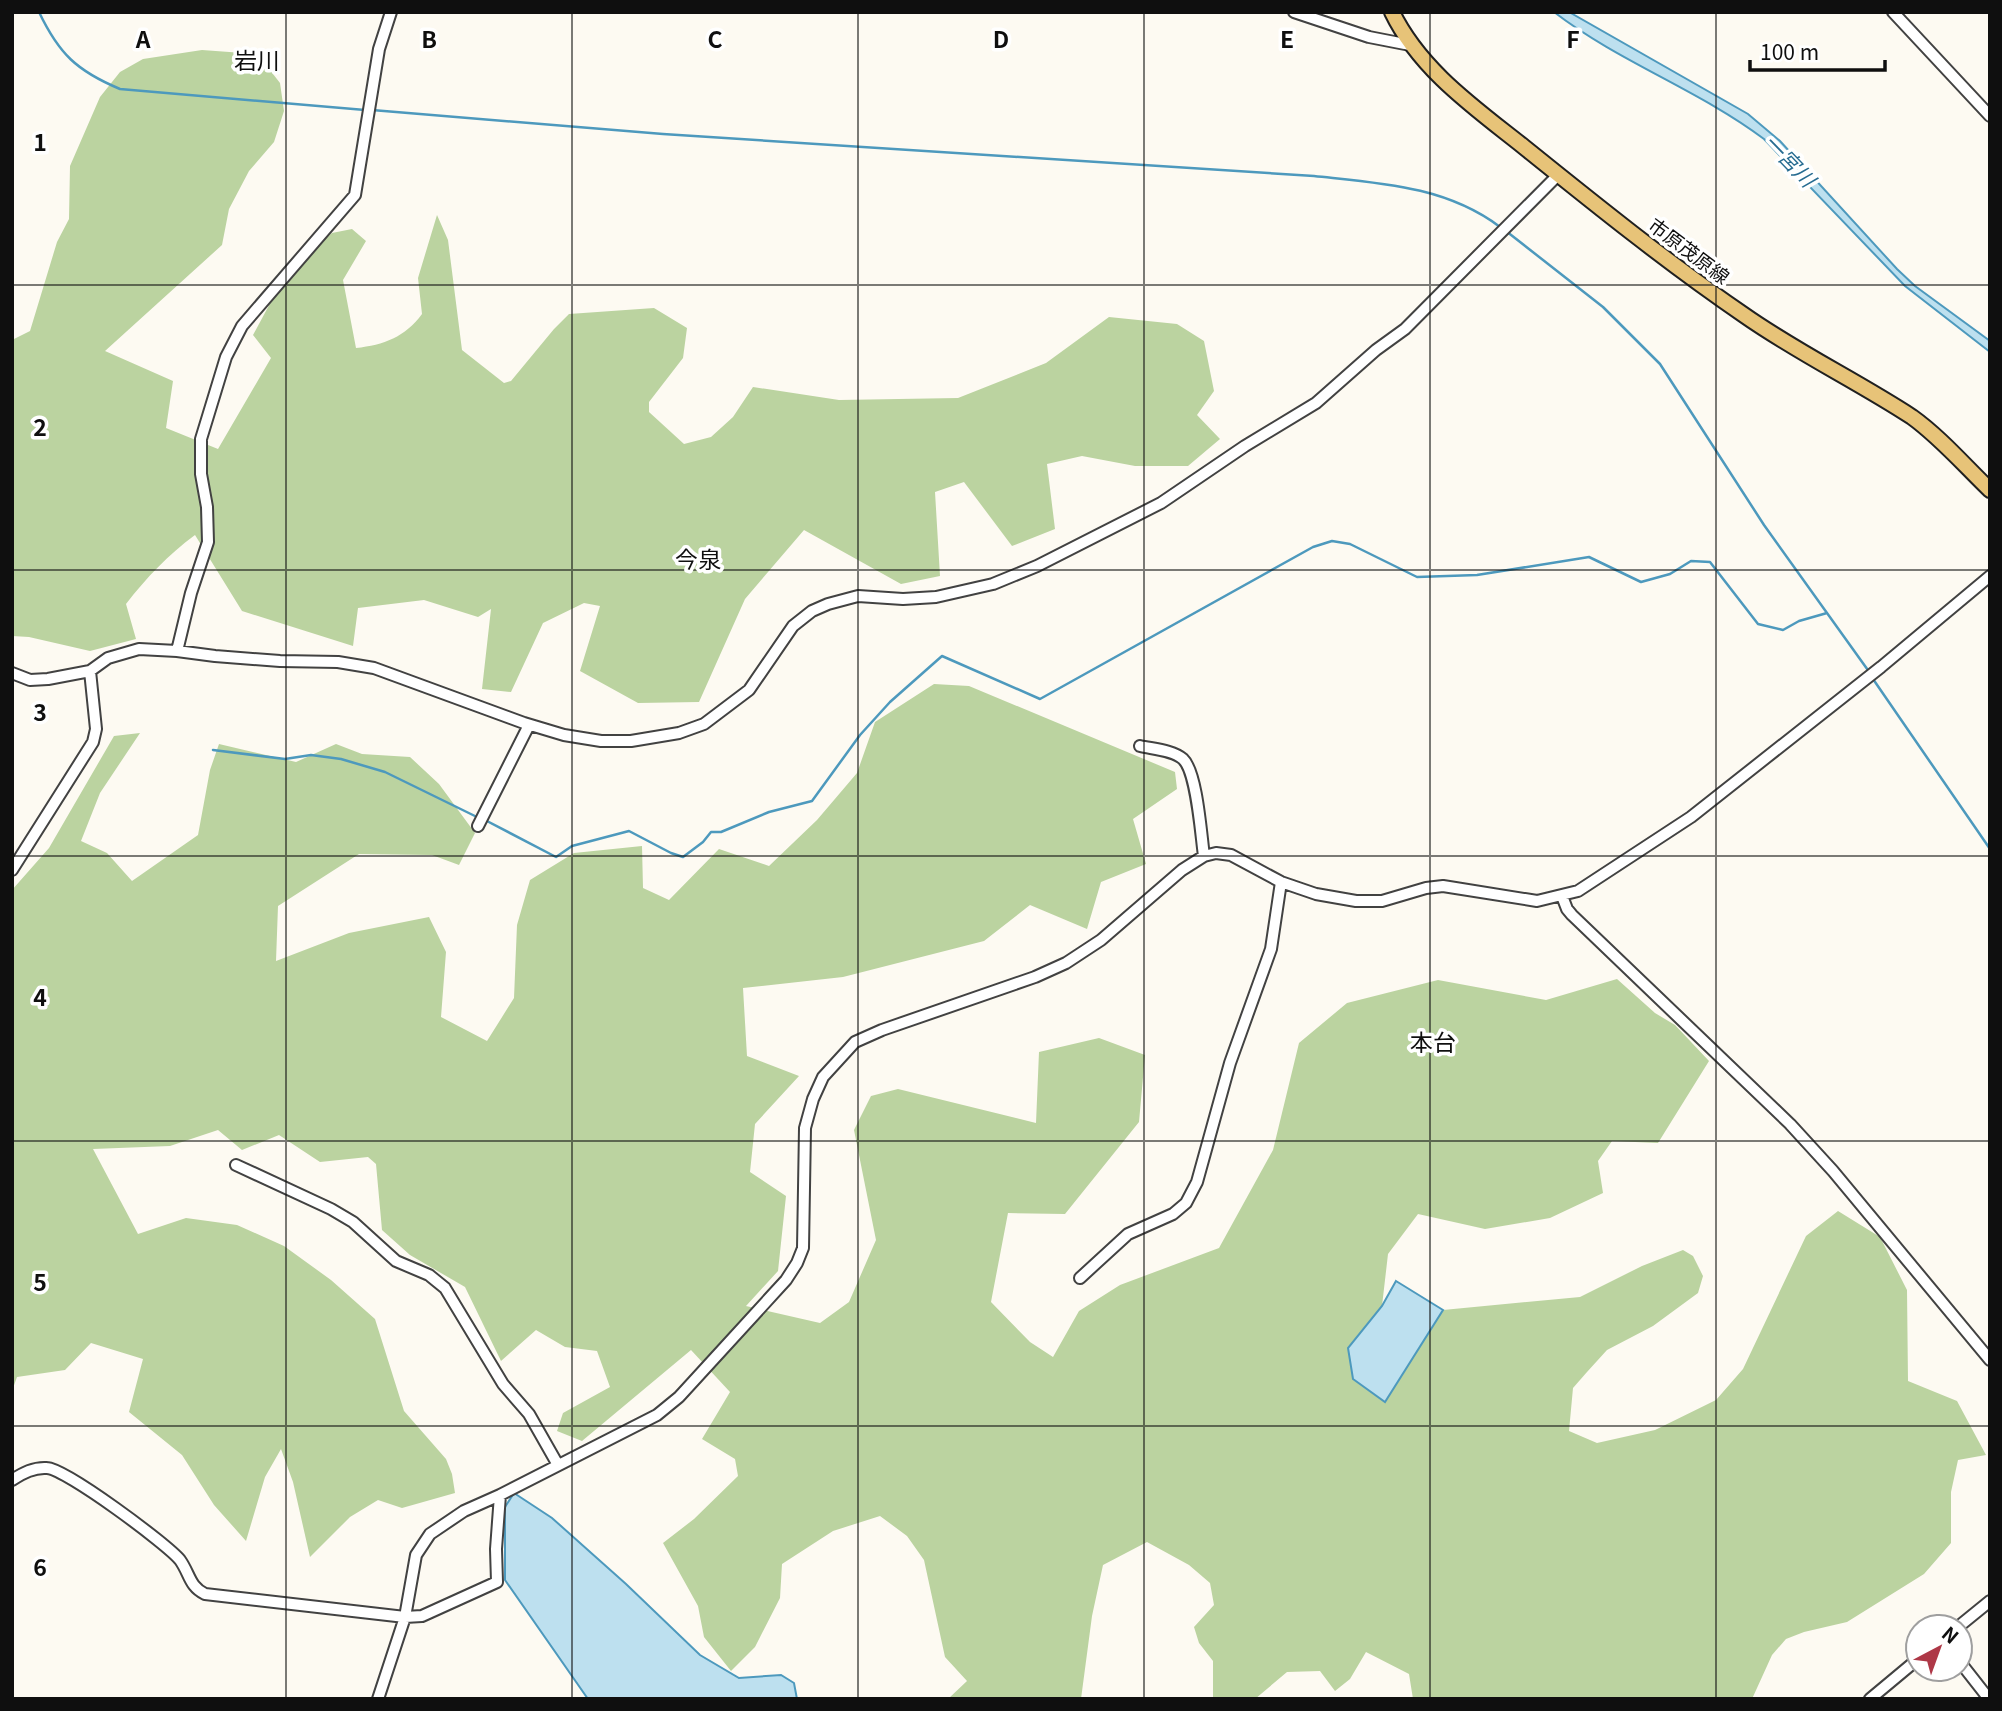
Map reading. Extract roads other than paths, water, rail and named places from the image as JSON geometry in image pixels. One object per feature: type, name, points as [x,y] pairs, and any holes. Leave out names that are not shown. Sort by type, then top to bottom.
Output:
[{"type":"main road","name":"市原茂原線","points":[[1392,12],[1410,45],[1451,88],[1558,174],[1743,315],[1793,348],[1914,419],[1990,490]]},
{"type":"street","points":[[177,651],[191,593],[208,542],[207,507],[201,474],[201,439],[226,357],[242,326],[355,195],[379,49],[391,12]]},
{"type":"street","points":[[1294,12],[1369,37],[1410,45]]},
{"type":"street","points":[[1893,12],[1990,116]]},
{"type":"street","points":[[12,673],[30,680],[48,679],[90,671],[108,658],[139,649],[280,661],[338,662],[374,668],[529,725],[564,735],[601,741],[631,741],[678,733],[704,724],[748,690],[793,626],[820,607],[858,596],[902,599],[936,597],[993,583],[1037,566],[1161,503],[1245,446],[1316,404],[1376,350],[1405,329],[1558,174]]},
{"type":"street","points":[[378,1699],[405,1617],[416,1555],[430,1534],[464,1511],[657,1415],[680,1397],[786,1280],[803,1248],[805,1128],[813,1099],[823,1077],[855,1042],[1066,963],[1101,940],[1182,870],[1205,856],[1216,853],[1231,855],[1281,882],[1316,894],[1356,901],[1382,901],[1426,888],[1443,886],[1537,901],[1578,891],[1671,831],[1881,667],[1990,576]]},
{"type":"street","points":[[12,870],[93,741],[96,729],[90,671]]},
{"type":"street","points":[[478,826],[529,725]]},
{"type":"street","points":[[1140,746],[1182,758],[1191,772],[1205,856]]},
{"type":"street","points":[[1080,1278],[1128,1234],[1173,1214],[1186,1203],[1197,1182],[1230,1063],[1270,949],[1281,882]]},
{"type":"street","points":[[1562,896],[1572,915],[1807,1143],[1990,1360]]},
{"type":"street","points":[[236,1165],[331,1209],[353,1222],[396,1261],[436,1279],[445,1288],[503,1384],[529,1414],[558,1465]]},
{"type":"street","points":[[12,1480],[27,1470],[50,1467],[78,1483],[162,1544],[180,1560],[196,1589],[205,1594],[405,1617],[422,1616],[497,1582],[496,1549],[500,1495]]},
{"type":"street","points":[[1974,1614],[1990,1601]]},
{"type":"street","points":[[1870,1699],[1904,1671]]},
{"type":"street","points":[[1974,1680],[1989,1699]]},
{"type":"water","name":"一宮川","points":[[1554,12],[1569,12],[1748,114],[1780,141],[1915,286],[1990,341],[1990,352],[1905,286],[1764,139],[1713,106],[1605,46]]},
{"type":"water","points":[[1396,1281],[1443,1310],[1385,1402],[1353,1379],[1348,1348],[1382,1306]]},
{"type":"water","points":[[514,1493],[552,1518],[700,1655],[739,1678],[781,1675],[794,1683],[797,1699],[588,1699],[505,1580],[505,1507]]},
{"type":"waterway","points":[[39,12],[46,27],[71,60],[92,75],[120,89],[365,110]]},
{"type":"waterway","points":[[372,110],[663,134],[1314,176],[1387,184],[1435,195],[1479,213],[1500,227]]},
{"type":"waterway","points":[[1506,231],[1603,307],[1660,364],[1764,525],[1870,673]]},
{"type":"waterway","points":[[485,820],[556,857],[572,846],[629,831],[683,857],[703,842],[711,832],[721,832],[769,812],[812,801],[860,735],[890,702],[942,656],[1040,699],[1313,547],[1332,541],[1350,544],[1417,577],[1477,575],[1589,557],[1641,582],[1670,574],[1691,561],[1710,562],[1758,624],[1783,630],[1799,621],[1827,613]]},
{"type":"waterway","points":[[1873,679],[1990,849]]},
{"type":"waterway","points":[[213,750],[285,759],[311,755],[341,759],[385,772],[479,818]]},
{"type":"district","name":"岩川","points":[[257,61]]},
{"type":"district","name":"今泉","points":[[698,560]]},
{"type":"district","name":"本台","points":[[1433,1043]]}]
